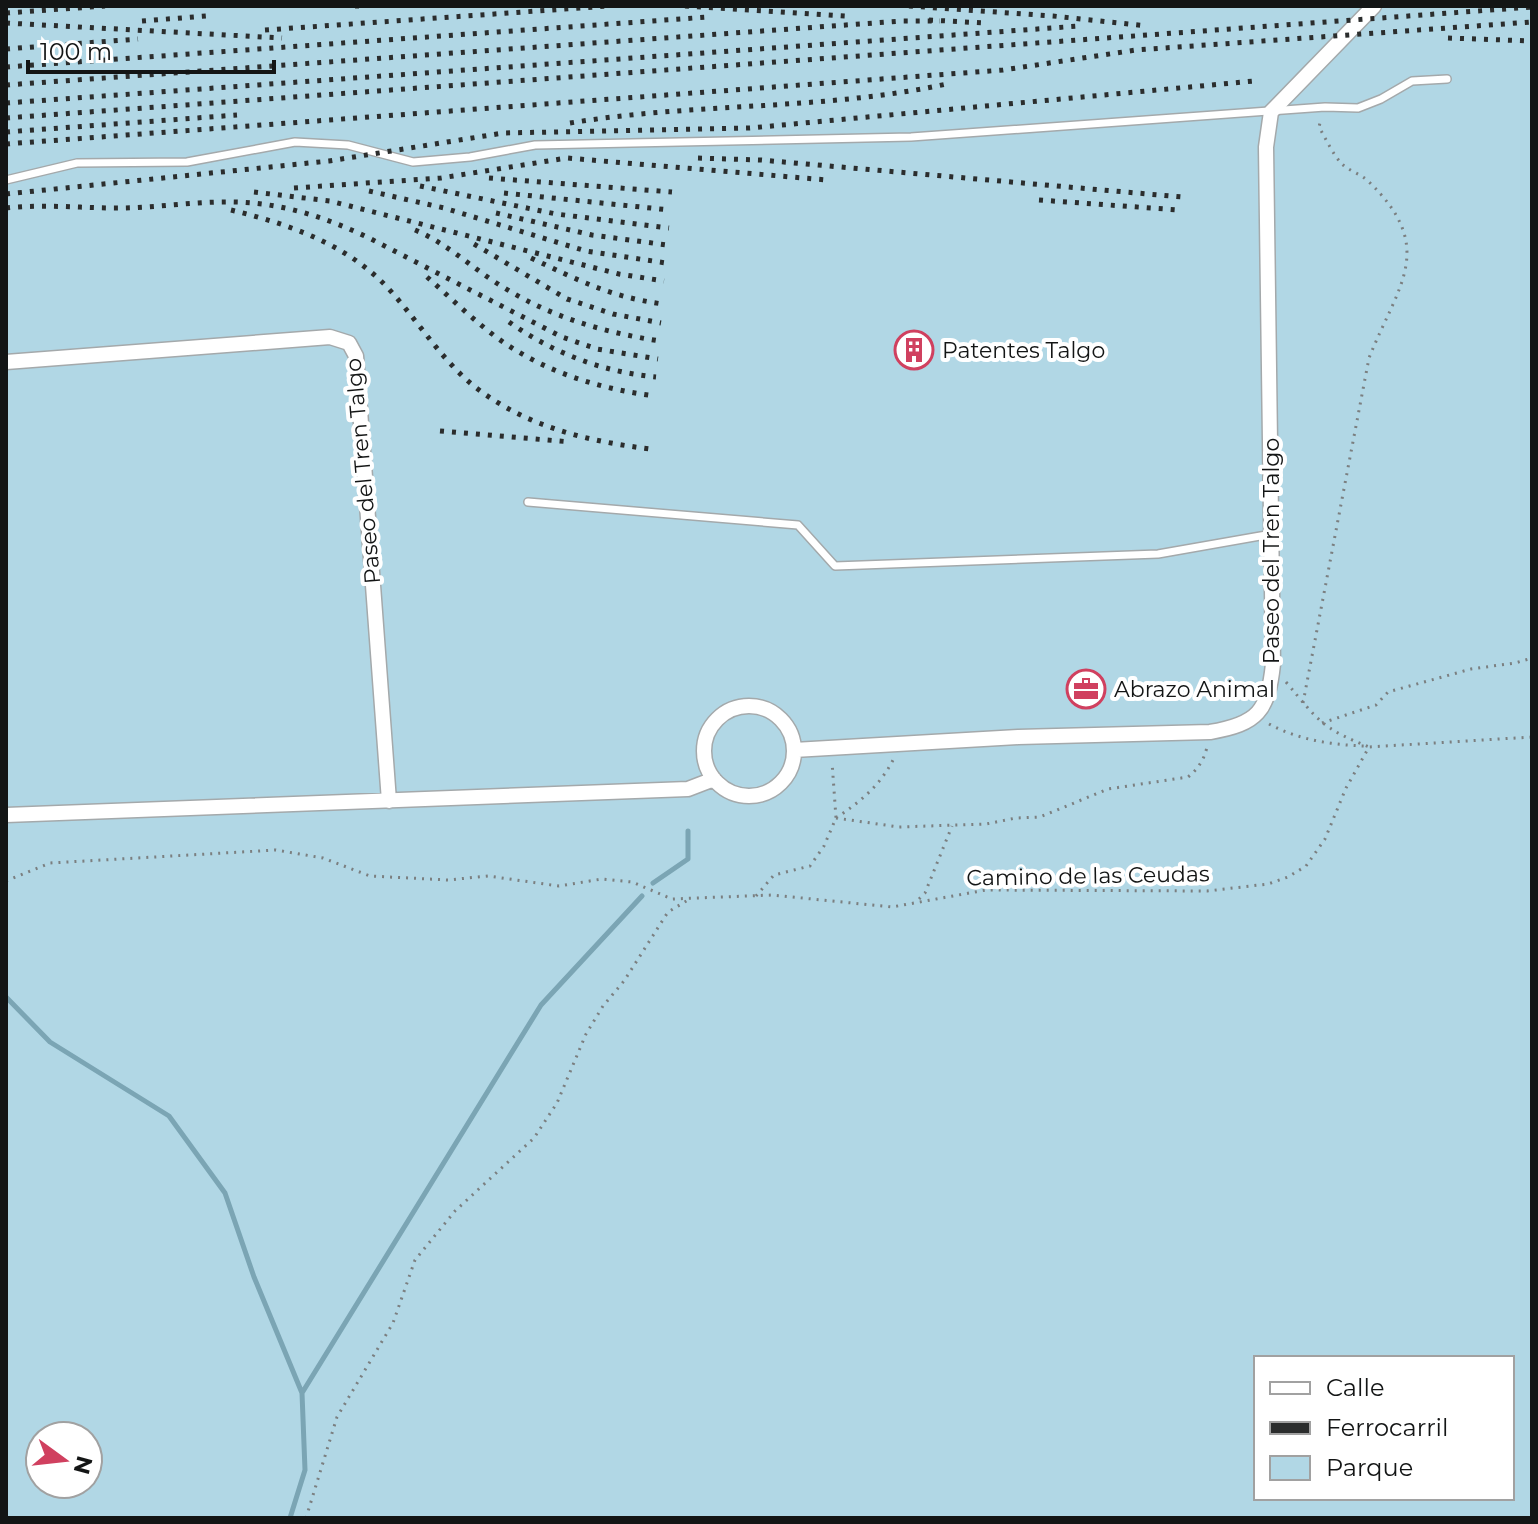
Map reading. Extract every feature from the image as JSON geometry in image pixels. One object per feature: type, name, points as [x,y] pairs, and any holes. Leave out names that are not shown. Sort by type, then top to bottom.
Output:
[{"type":"street","points":[[1271,112],[1374,6]]},
{"type":"street","name":"Paseo del Tren Talgo","points":[[1256,714],[1270,692],[1273,664],[1266,147],[1271,112]]},
{"type":"street","name":"Paseo del Tren Talgo","points":[[6,362],[330,337],[349,343],[356,356],[389,801]]},
{"type":"street","points":[[761,707],[785,723],[792,736],[794,750],[792,764],[777,787],[751,796],[737,794],[714,779],[707,767],[706,739],[721,716],[733,709],[761,707]]},
{"type":"street","points":[[794,750],[1210,732],[1236,728],[1256,714]]},
{"type":"street","points":[[6,815],[688,789],[714,779]]},
{"type":"lane","points":[[6,180],[77,163],[187,162],[295,142],[348,145],[413,162],[470,157],[535,145],[911,137],[1325,107],[1358,108],[1412,81],[1447,79]]},
{"type":"lane","points":[[528,502],[798,525],[835,566],[1158,554],[1272,534]]},
{"type":"path","points":[[1303,703],[1369,358],[1386,315],[1398,297],[1409,257],[1407,239],[1392,209],[1367,179],[1342,164],[1319,127],[1325,107]]},
{"type":"path","points":[[1322,723],[1376,705],[1388,692],[1471,669],[1532,658]]},
{"type":"path","points":[[1273,664],[1322,723],[1336,734],[1369,747]]},
{"type":"path","points":[[1256,714],[1270,725],[1308,739],[1337,745],[1369,747],[1532,737]]},
{"type":"path","points":[[836,818],[899,827],[986,824],[1040,817],[1108,789],[1188,777],[1205,757],[1210,732]]},
{"type":"path","points":[[836,818],[862,801],[887,771],[901,743]]},
{"type":"path","points":[[756,896],[774,875],[810,866],[824,846],[836,818],[831,766],[835,747]]},
{"type":"path","name":"Camino de las Ceudas","points":[[6,881],[50,863],[276,850],[323,858],[370,876],[448,880],[488,876],[559,886],[602,879],[632,882],[672,899],[772,895],[892,907],[986,890],[1207,891],[1268,884],[1306,866],[1325,839],[1346,788],[1369,747]]},
{"type":"path","points":[[917,901],[925,893],[952,826]]},
{"type":"path","points":[[306,1518],[337,1417],[393,1323],[415,1260],[455,1211],[534,1138],[557,1103],[586,1034],[603,1006],[624,981],[668,912],[692,898]]},
{"type":"green space","points":[[6,6],[1532,6],[1532,1518],[6,1518]]},
{"type":"waterway","points":[[653,883],[688,859],[688,831]]},
{"type":"waterway","points":[[290,1518],[305,1470],[302,1393],[541,1005],[642,896]]},
{"type":"waterway","points":[[6,997],[50,1042],[169,1116],[225,1193],[254,1277],[302,1393]]},
{"type":"railway","points":[[6,13],[105,6]]},
{"type":"railway","points":[[355,6],[360,6]]},
{"type":"railway","points":[[265,30],[609,6]]},
{"type":"railway","points":[[685,6],[845,16]]},
{"type":"railway","points":[[909,6],[1148,26]]},
{"type":"railway","points":[[6,118],[1532,7]]},
{"type":"railway","points":[[142,21],[206,16]]},
{"type":"railway","points":[[6,67],[708,17]]},
{"type":"railway","points":[[929,20],[985,23]]},
{"type":"railway","points":[[6,85],[902,21],[940,21]]},
{"type":"railway","points":[[6,144],[1003,70],[1136,50],[1532,22]]},
{"type":"railway","points":[[6,23],[282,38]]},
{"type":"railway","points":[[6,103],[1079,26]]},
{"type":"railway","points":[[1448,38],[1532,41]]},
{"type":"railway","points":[[6,49],[138,39]]},
{"type":"railway","points":[[6,194],[329,161],[503,133],[750,128],[1254,81]]},
{"type":"railway","points":[[570,123],[618,116],[857,98],[951,83]]},
{"type":"railway","points":[[6,132],[237,115]]},
{"type":"railway","points":[[294,188],[441,178],[567,158],[827,180]]},
{"type":"railway","points":[[698,158],[761,160],[1182,197]]},
{"type":"railway","points":[[489,178],[672,192]]},
{"type":"railway","points":[[420,186],[556,214],[669,228]]},
{"type":"railway","points":[[369,191],[444,208],[586,251],[666,263]]},
{"type":"railway","points":[[254,192],[330,201],[619,274],[664,281]]},
{"type":"railway","points":[[504,193],[670,210]]},
{"type":"railway","points":[[1039,200],[1179,210]]},
{"type":"railway","points":[[6,208],[132,208],[235,202],[288,209],[322,218],[371,239],[562,337],[597,349],[658,359]]},
{"type":"railway","points":[[231,210],[299,231],[360,264],[395,296],[453,366],[495,401],[558,430],[603,442],[650,449]]},
{"type":"railway","points":[[496,213],[592,235],[667,245]]},
{"type":"railway","points":[[415,230],[536,305],[596,327],[660,341]]},
{"type":"railway","points":[[474,244],[567,299],[613,314],[661,323]]},
{"type":"railway","points":[[531,258],[610,292],[663,304]]},
{"type":"railway","points":[[427,277],[493,335],[538,363],[595,384],[655,396]]},
{"type":"railway","points":[[509,322],[543,343],[579,359],[617,371],[656,377]]},
{"type":"railway","points":[[440,431],[571,442]]},
{"type":"place","name":"Patentes Talgo","points":[[914,350]]},
{"type":"place","name":"Abrazo Animal","points":[[1086,689]]}]
